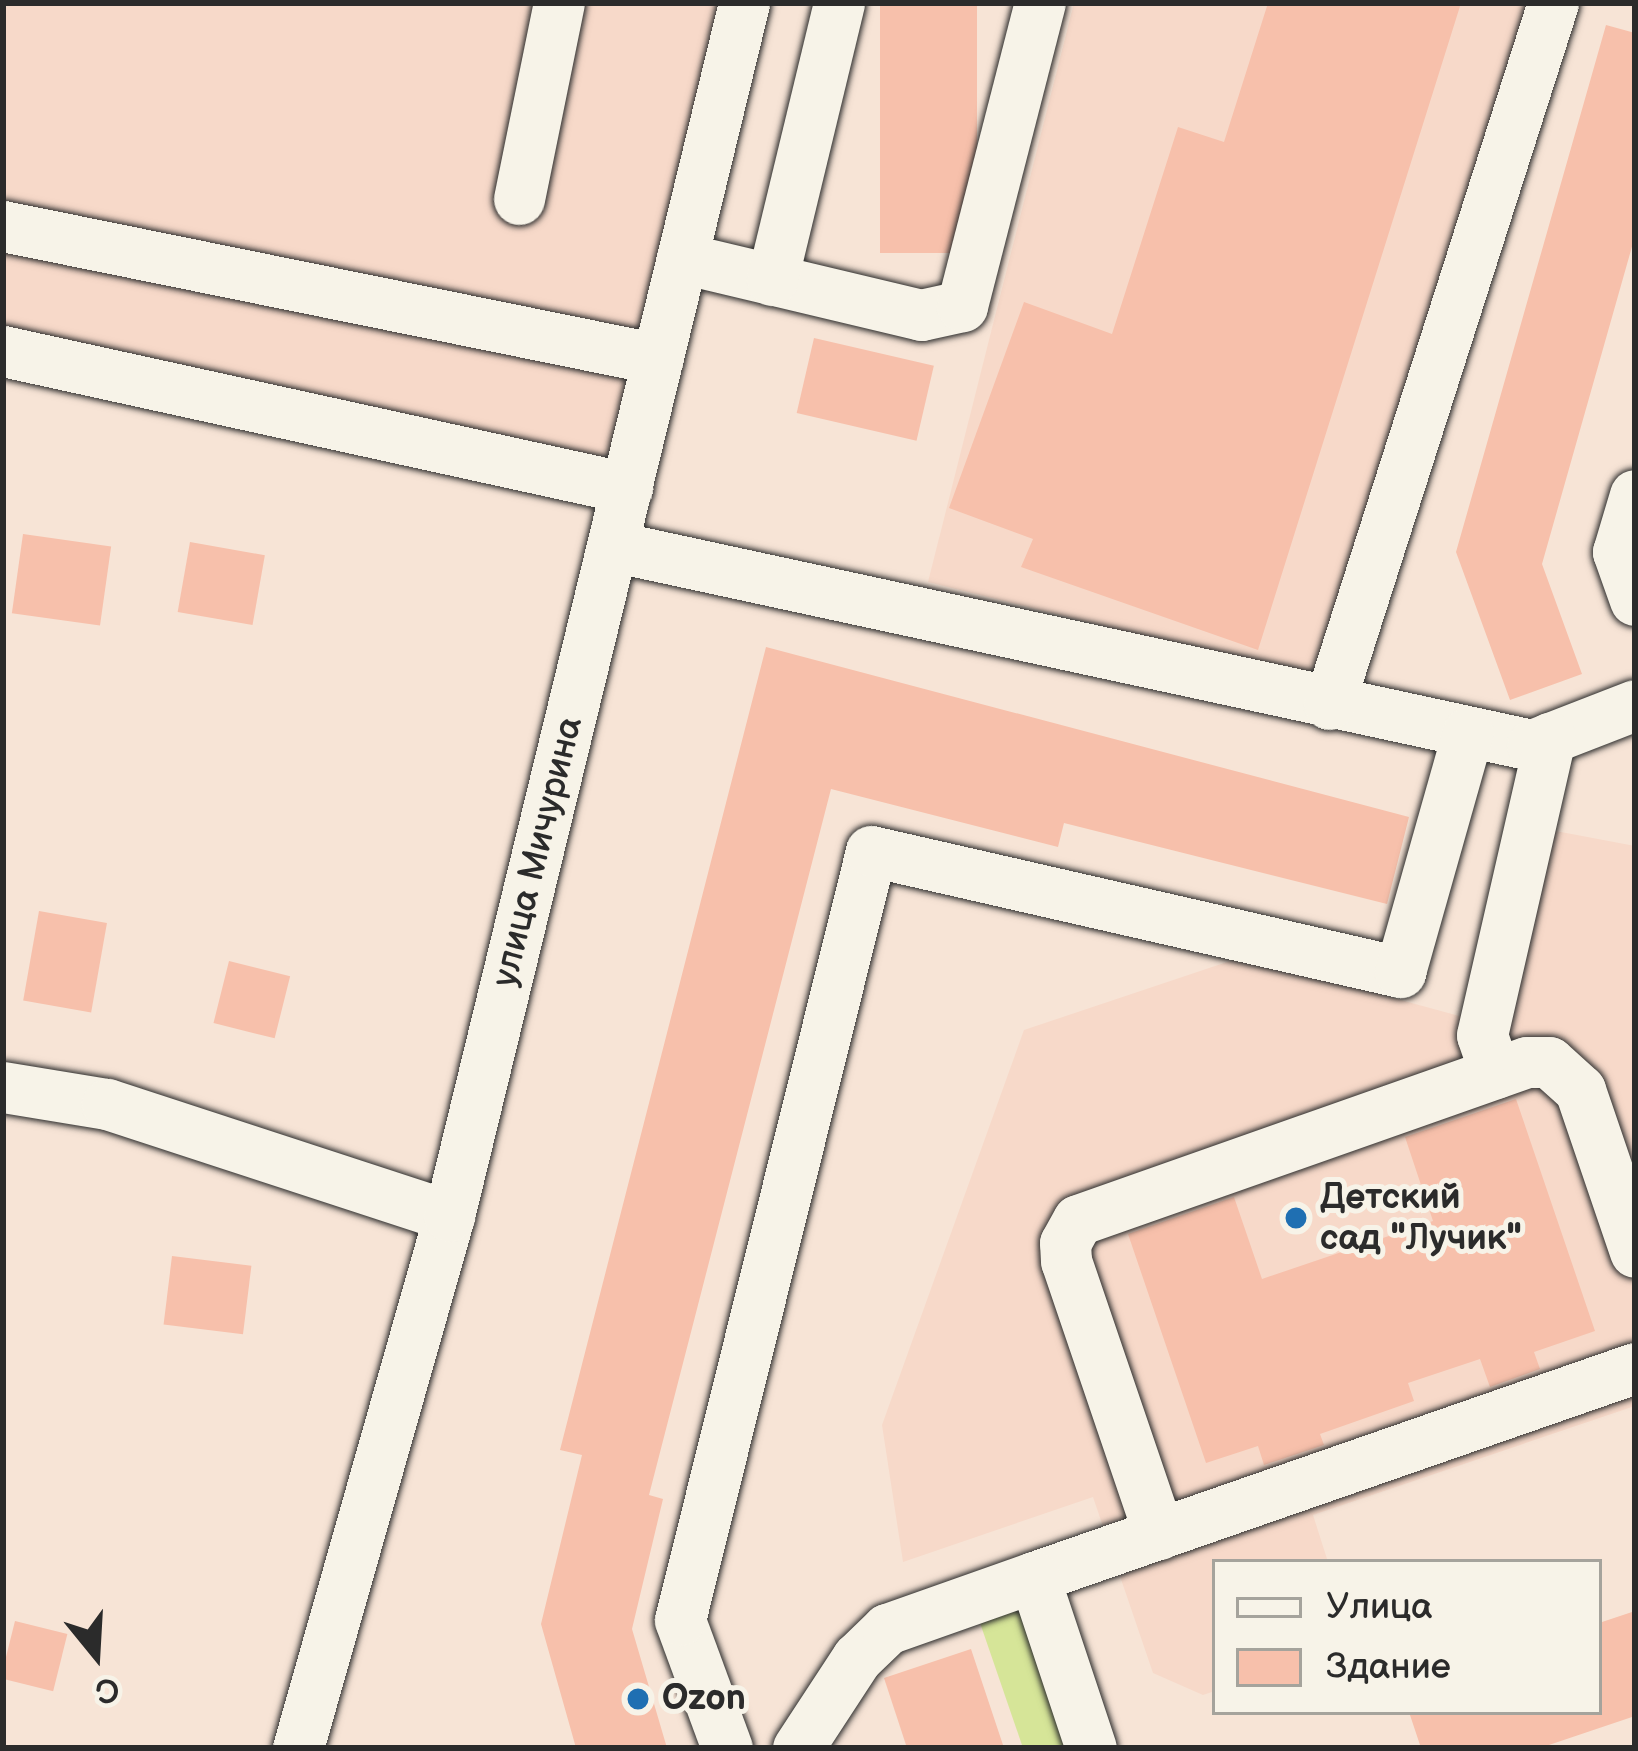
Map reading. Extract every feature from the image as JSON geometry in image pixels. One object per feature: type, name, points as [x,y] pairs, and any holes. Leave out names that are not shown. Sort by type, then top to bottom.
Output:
[{"type":"street","points":[[519,199],[559,3]]},
{"type":"street","name":"улица Мичурина","points":[[298,1748],[449,1216],[744,3]]},
{"type":"street","points":[[772,280],[839,3]]},
{"type":"street","points":[[682,258],[921,314],[962,306],[1040,3]]},
{"type":"street","points":[[1329,704],[1553,3]]},
{"type":"street","points":[[3,226],[658,359]]},
{"type":"street","points":[[3,351],[627,488]]},
{"type":"street","points":[[1635,495],[1627,549],[1635,600]]},
{"type":"street","points":[[612,546],[1532,745],[1635,705]]},
{"type":"street","points":[[727,1748],[680,1620],[872,851],[1400,972],[1468,732]]},
{"type":"street","points":[[1495,1073],[1482,1035],[1550,737]]},
{"type":"street","points":[[1159,1534],[1066,1261],[1069,1231],[1096,1209],[1495,1073],[1549,1062],[1568,1072],[1635,1252]]},
{"type":"street","points":[[3,1087],[107,1104],[449,1216]]},
{"type":"street","points":[[814,1740],[857,1658],[887,1629],[1635,1368]]},
{"type":"street","points":[[1034,1577],[1091,1748]]},
{"type":"shaded area","points":[[3,3],[744,3],[627,488],[3,351]]},
{"type":"shaded area","points":[[1074,3],[1550,3],[1354,689],[928,582]]},
{"type":"shaded area","name":"Детский сад \"Лучик\"","points":[[1508,822],[1635,846],[1635,1406],[1313,1515],[1327,1559],[1212,1559],[1212,1692],[1203,1695],[1153,1673],[1093,1497],[903,1562],[882,1425],[1024,1030],[1242,957],[1463,1017]]},
{"type":"green space","points":[[1040,1595],[1091,1748],[1023,1748],[978,1617]]},
{"type":"building","points":[[880,3],[977,3],[977,253],[880,253]]},
{"type":"building","points":[[1268,3],[1461,3],[1258,650],[1021,567],[1033,539],[949,508],[1024,302],[1112,334],[1178,127],[1224,142]]},
{"type":"building","points":[[1606,25],[1635,33],[1635,236],[1542,564],[1582,674],[1510,700],[1456,552]]},
{"type":"building","points":[[814,338],[934,366],[917,441],[797,413]]},
{"type":"building","points":[[23,534],[111,546],[100,626],[12,613]]},
{"type":"building","points":[[190,542],[265,555],[253,625],[178,612]]},
{"type":"building","points":[[766,647],[1409,817],[1387,904],[1064,823],[1058,847],[831,789],[649,1495],[663,1499],[632,1629],[667,1748],[576,1748],[541,1624],[582,1455],[560,1450]]},
{"type":"building","points":[[39,911],[107,923],[91,1013],[23,1001]]},
{"type":"building","points":[[229,961],[290,976],[275,1038],[214,1023]]},
{"type":"building","points":[[1516,1099],[1595,1331],[1534,1352],[1540,1369],[1490,1387],[1480,1359],[1408,1383],[1414,1401],[1320,1434],[1324,1445],[1264,1465],[1258,1446],[1206,1463],[1128,1234],[1234,1197],[1262,1279],[1433,1221],[1405,1137]]},
{"type":"building","points":[[172,1256],[251,1266],[243,1334],[164,1324]]},
{"type":"building","points":[[1635,1611],[1635,1716],[1540,1748],[1421,1748],[1410,1715],[1602,1715],[1602,1622]]},
{"type":"building","points":[[15,1621],[67,1634],[53,1691],[3,1679]]},
{"type":"building","points":[[971,1649],[1004,1748],[907,1748],[884,1678]]},
{"type":"place","name":"Детский сад \"Лучик\"","points":[[1296,1218]]},
{"type":"place","name":"Ozon","points":[[638,1699]]}]
